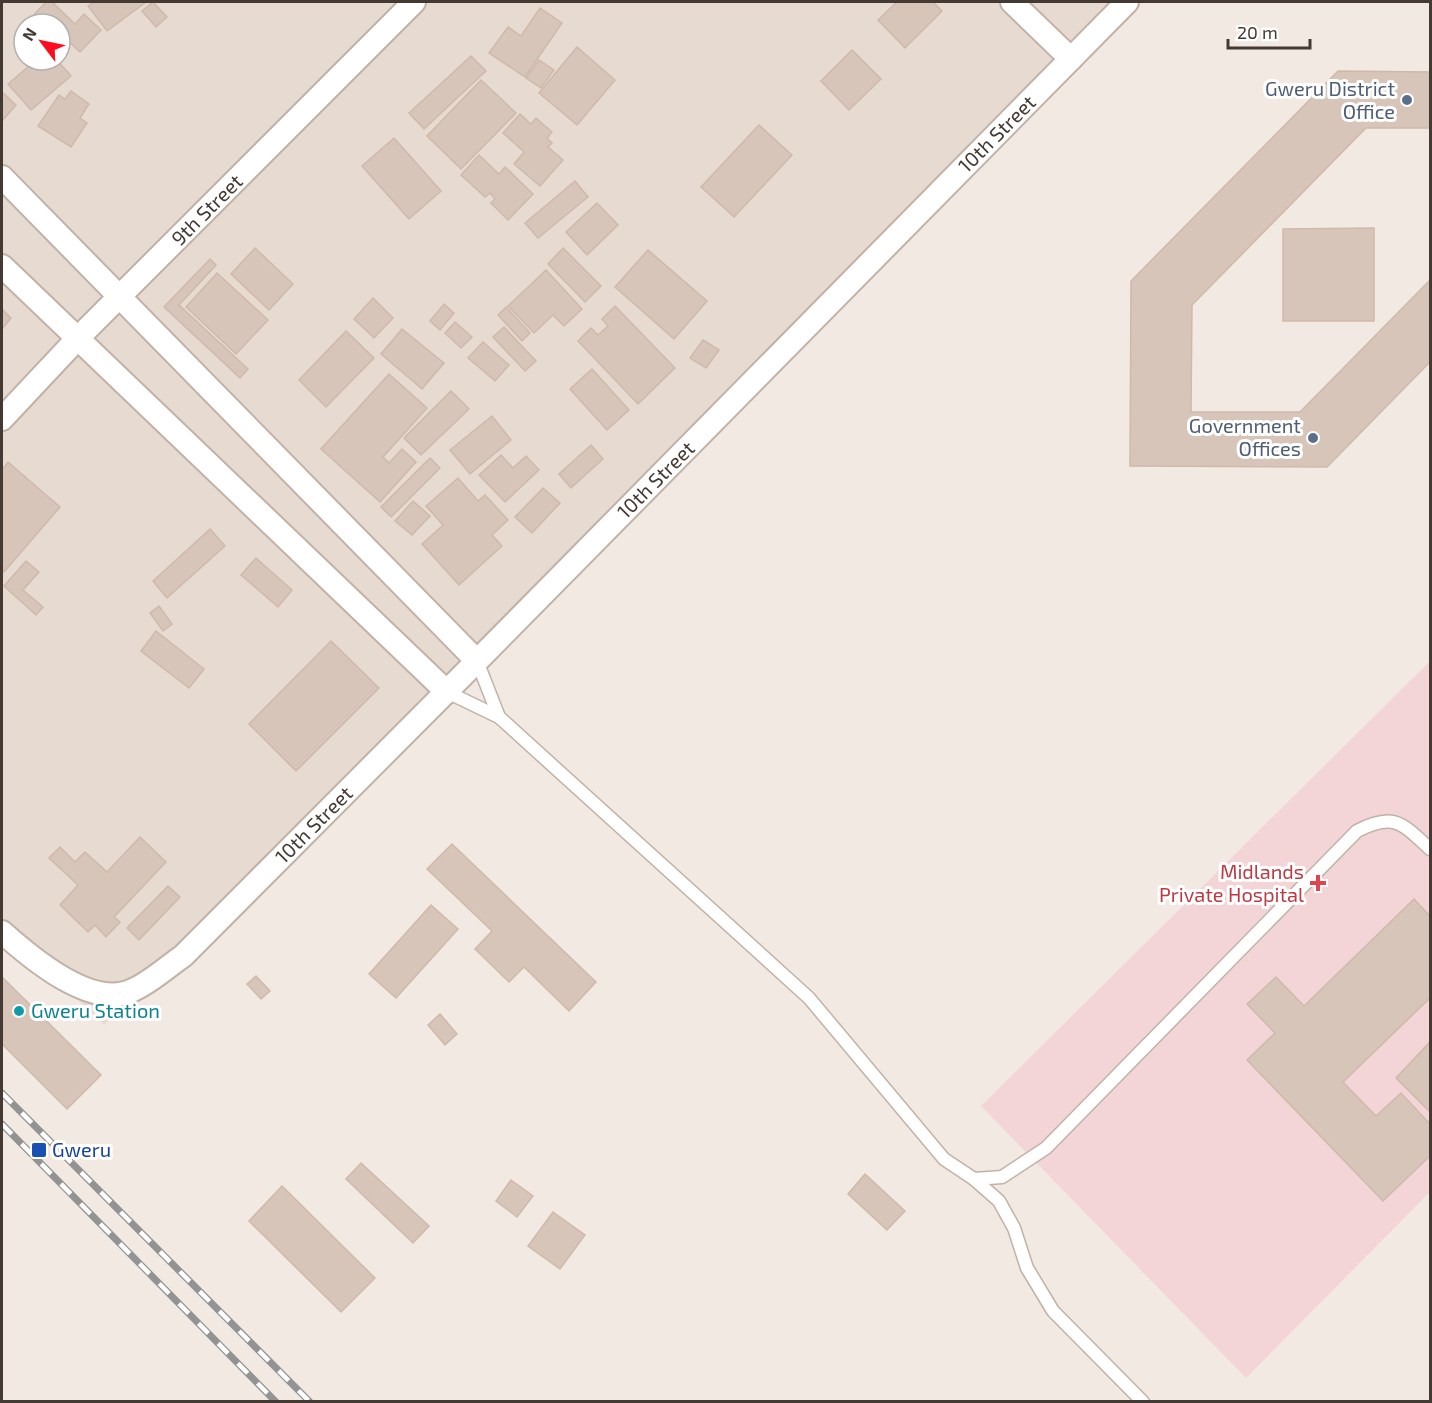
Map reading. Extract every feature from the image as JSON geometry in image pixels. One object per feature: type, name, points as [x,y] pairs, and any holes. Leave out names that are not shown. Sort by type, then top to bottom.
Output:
[{"type":"street","name":"9th Street","points":[[2,419],[77,339],[414,2]]},
{"type":"street","points":[[1012,2],[1071,59]]},
{"type":"street","name":"10th Street","points":[[2,932],[73,985],[111,996],[133,991],[183,956],[477,662],[1071,59],[1119,4]]},
{"type":"street","points":[[2,177],[477,662]]},
{"type":"street","points":[[2,266],[447,692]]},
{"type":"lane","points":[[477,662],[499,717]]},
{"type":"lane","points":[[447,692],[499,717],[809,998],[944,1160],[974,1179],[999,1201],[1014,1228],[1027,1268],[1053,1311],[1143,1401]]},
{"type":"lane","points":[[974,1179],[1002,1177],[1046,1148],[1357,831],[1378,820],[1404,825],[1431,849]]},
{"type":"shaded area","points":[[2,2],[1123,2],[104,1025],[2,927]]},
{"type":"shaded area","name":"Midlands Private Hospital","points":[[1430,661],[1430,1192],[1246,1378],[981,1106]]},
{"type":"building","points":[[46,2],[52,2],[62,12],[37,12]]},
{"type":"building","points":[[94,2],[146,2],[107,31],[88,6]]},
{"type":"building","points":[[153,2],[167,17],[156,27],[142,11]]},
{"type":"building","points":[[897,2],[933,2],[942,11],[905,48],[878,20]]},
{"type":"building","points":[[540,8],[562,23],[525,77],[489,53],[508,27],[521,36]]},
{"type":"building","points":[[84,14],[101,30],[80,52],[72,45],[72,21],[75,24]]},
{"type":"building","points":[[577,47],[615,80],[577,125],[539,93]]},
{"type":"building","points":[[852,50],[881,79],[849,110],[821,81]]},
{"type":"building","points":[[471,56],[486,71],[424,129],[409,113]]},
{"type":"building","points":[[539,60],[554,70],[541,88],[526,78]]},
{"type":"building","points":[[1338,71],[1430,72],[1430,128],[1366,128],[1192,305],[1191,412],[1300,412],[1430,280],[1430,362],[1327,467],[1130,466],[1131,281]]},
{"type":"building","points":[[22,72],[68,72],[71,76],[31,110],[8,84]]},
{"type":"building","points":[[481,80],[516,113],[461,169],[427,136]]},
{"type":"building","points":[[71,91],[89,104],[80,118],[87,123],[71,147],[38,126],[59,95],[65,99]]},
{"type":"building","points":[[2,92],[16,105],[2,121]]},
{"type":"building","points":[[520,114],[531,124],[536,118],[552,132],[547,138],[552,143],[548,147],[563,160],[540,186],[514,164],[524,152],[503,133]]},
{"type":"building","points":[[759,125],[792,155],[734,217],[701,187]]},
{"type":"building","points":[[394,138],[441,191],[409,219],[362,166]]},
{"type":"building","points":[[479,155],[499,174],[505,167],[533,194],[508,220],[491,203],[495,199],[490,193],[485,197],[461,175]]},
{"type":"building","points":[[575,181],[588,197],[538,238],[525,223]]},
{"type":"building","points":[[597,203],[618,225],[587,255],[566,232]]},
{"type":"building","points":[[1374,228],[1374,321],[1283,321],[1283,229]]},
{"type":"building","points":[[255,248],[293,284],[269,310],[231,274]]},
{"type":"building","points":[[563,248],[601,286],[585,302],[548,264]]},
{"type":"building","points":[[648,250],[707,301],[674,339],[615,287]]},
{"type":"building","points":[[210,259],[216,265],[179,305],[248,369],[240,378],[164,307]]},
{"type":"building","points":[[546,270],[582,309],[564,326],[553,315],[534,333],[508,306]]},
{"type":"building","points":[[217,273],[268,320],[236,354],[186,307]]},
{"type":"building","points":[[373,298],[393,318],[374,338],[354,319]]},
{"type":"building","points":[[444,304],[454,313],[440,330],[430,321]]},
{"type":"building","points":[[615,306],[675,368],[638,404],[578,341],[591,328],[598,335],[608,326],[602,319]]},
{"type":"building","points":[[506,307],[530,333],[522,341],[498,315]]},
{"type":"building","points":[[2,309],[11,318],[2,329]]},
{"type":"building","points":[[455,322],[472,337],[461,348],[445,333]]},
{"type":"building","points":[[504,327],[536,361],[525,371],[493,337]]},
{"type":"building","points":[[402,329],[444,363],[422,389],[381,354]]},
{"type":"building","points":[[346,331],[374,358],[326,407],[299,380]]},
{"type":"building","points":[[703,340],[719,350],[706,368],[690,358]]},
{"type":"building","points":[[483,342],[509,365],[495,381],[468,358]]},
{"type":"building","points":[[592,369],[629,410],[607,430],[570,389]]},
{"type":"building","points":[[389,374],[427,408],[383,457],[389,463],[402,449],[416,462],[380,502],[321,449]]},
{"type":"building","points":[[451,391],[469,409],[421,455],[404,438]]},
{"type":"building","points":[[492,416],[511,440],[470,474],[450,450]]},
{"type":"building","points":[[591,445],[603,459],[571,488],[559,474]]},
{"type":"building","points":[[501,455],[513,468],[526,456],[539,470],[505,502],[479,475]]},
{"type":"building","points":[[430,458],[440,468],[391,517],[381,507]]},
{"type":"building","points":[[8,462],[60,507],[4,572],[2,570],[2,470]]},
{"type":"building","points":[[458,478],[478,501],[485,495],[508,520],[492,535],[502,546],[459,585],[422,544],[443,525],[426,506]]},
{"type":"building","points":[[543,488],[560,503],[532,533],[515,517]]},
{"type":"building","points":[[413,501],[430,516],[412,535],[395,521]]},
{"type":"building","points":[[210,529],[225,546],[167,598],[153,581]]},
{"type":"building","points":[[256,558],[292,590],[278,607],[241,575]]},
{"type":"building","points":[[26,561],[39,572],[23,590],[43,607],[36,615],[4,586]]},
{"type":"building","points":[[159,606],[172,624],[163,631],[150,613]]},
{"type":"building","points":[[156,631],[204,669],[189,688],[141,651]]},
{"type":"building","points":[[331,641],[379,688],[296,771],[249,724]]},
{"type":"building","points":[[140,837],[166,862],[114,917],[120,922],[106,937],[95,925],[88,932],[60,905],[78,885],[49,858],[60,847],[75,862],[85,852],[107,872]]},
{"type":"building","points":[[452,844],[596,982],[569,1011],[524,967],[509,982],[475,949],[492,931],[427,869]]},
{"type":"building","points":[[168,886],[180,897],[139,940],[127,928]]},
{"type":"building","points":[[1414,899],[1430,916],[1430,998],[1343,1082],[1376,1116],[1401,1093],[1430,1124],[1430,1156],[1383,1201],[1247,1060],[1275,1033],[1247,1004],[1276,977],[1304,1006]]},
{"type":"building","points":[[431,905],[458,929],[396,998],[369,974]]},
{"type":"building","points":[[256,976],[270,991],[261,999],[247,984]]},
{"type":"building","name":"Gweru Station","points":[[2,977],[101,1075],[67,1109],[2,1044]]},
{"type":"building","points":[[440,1014],[457,1034],[445,1045],[428,1025]]},
{"type":"building","points":[[1430,1042],[1430,1112],[1396,1078]]},
{"type":"building","points":[[361,1163],[429,1226],[413,1243],[346,1179]]},
{"type":"building","points":[[865,1174],[905,1211],[887,1230],[848,1194]]},
{"type":"building","points":[[511,1180],[533,1196],[517,1217],[496,1201]]},
{"type":"building","points":[[282,1186],[375,1278],[341,1312],[249,1221]]},
{"type":"building","points":[[553,1212],[585,1235],[560,1269],[528,1246]]},
{"type":"railway","points":[[2,1093],[310,1402]]},
{"type":"railway","points":[[2,1124],[276,1402]]},
{"type":"place","name":"Gweru District Office","points":[[1407,100]]},
{"type":"place","name":"Government Offices","points":[[1313,438]]},
{"type":"place","name":"Midlands Private Hospital","points":[[1318,883]]},
{"type":"place","name":"Gweru Station","points":[[19,1011]]},
{"type":"place","name":"Gweru","points":[[39,1150]]}]
